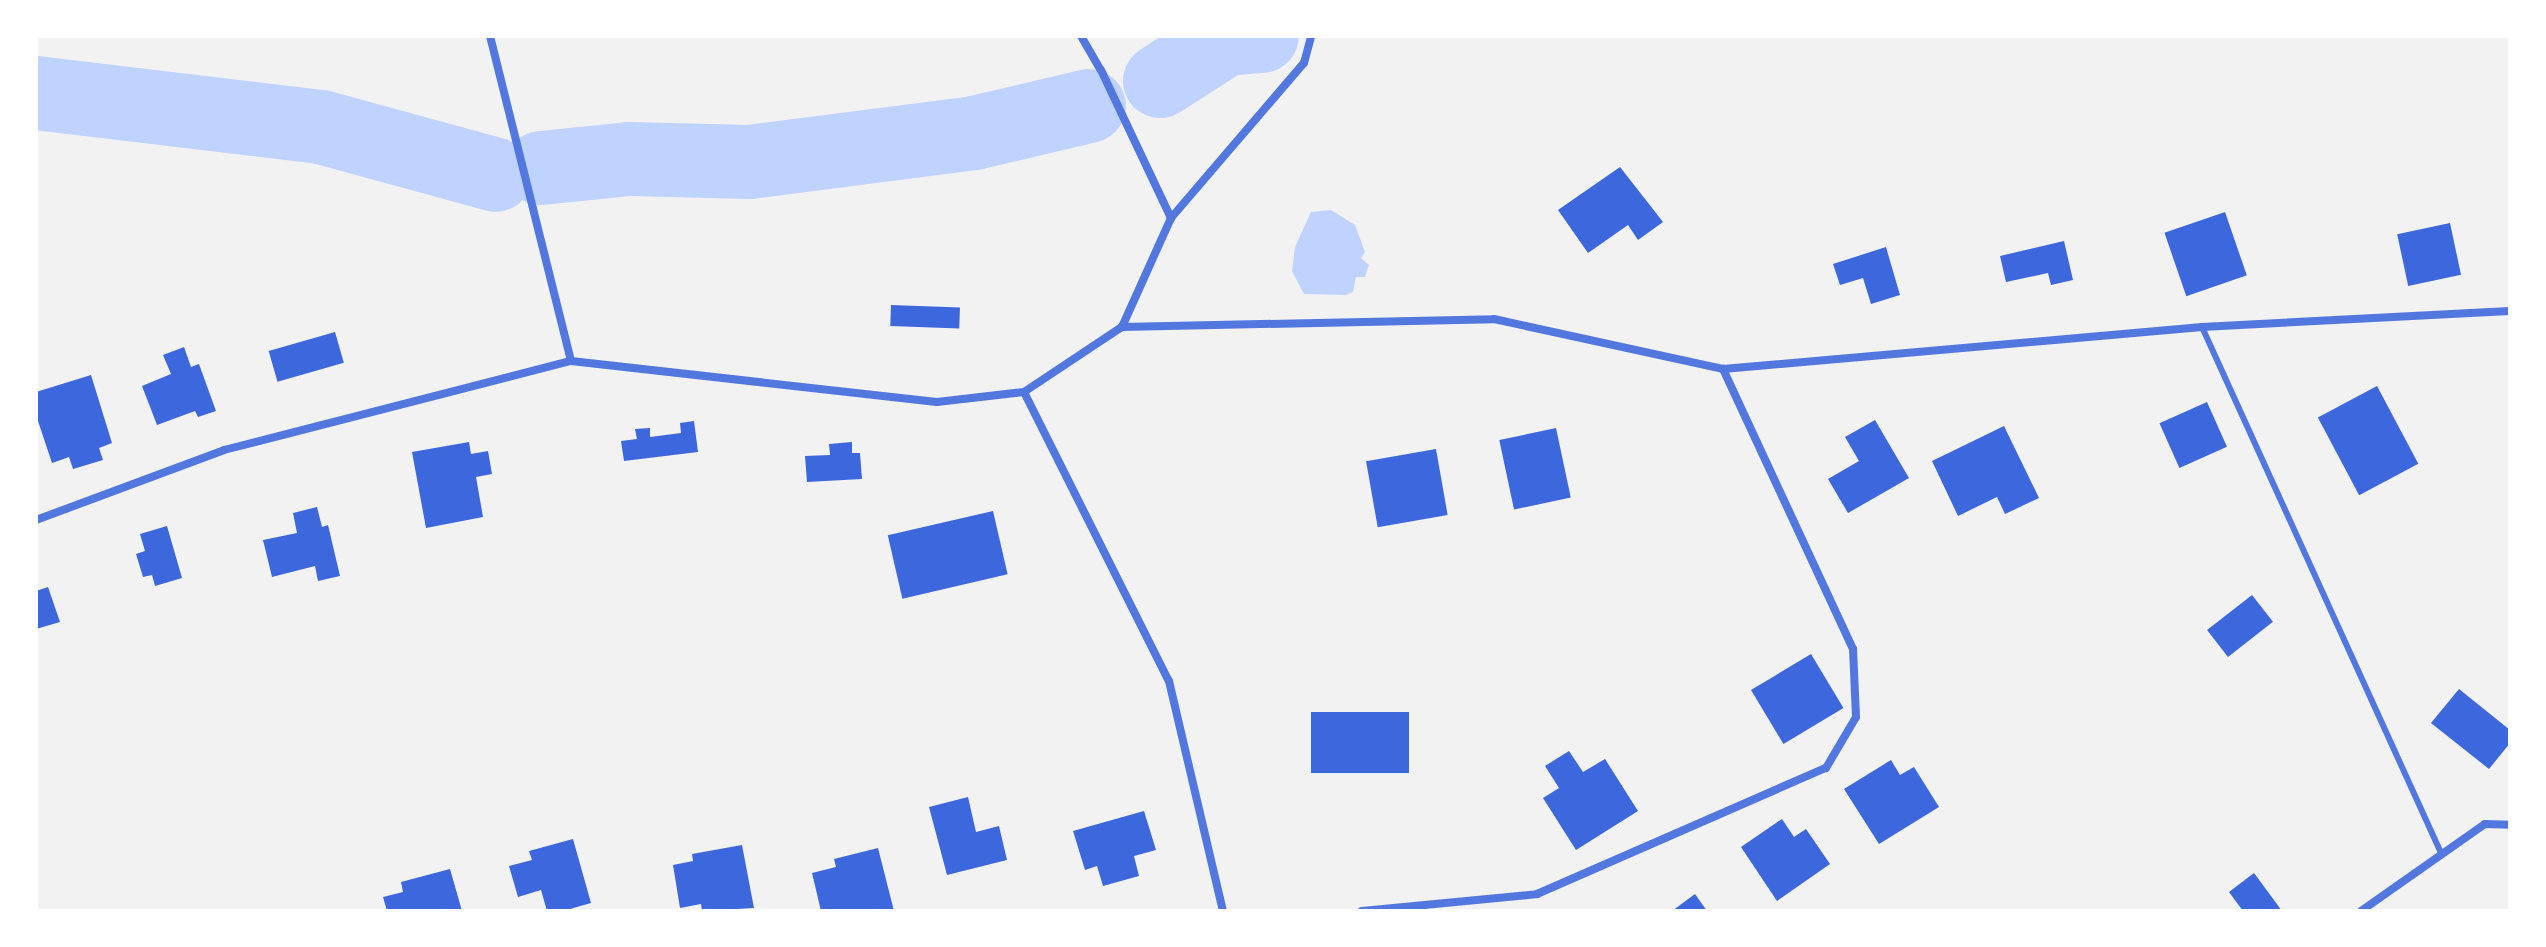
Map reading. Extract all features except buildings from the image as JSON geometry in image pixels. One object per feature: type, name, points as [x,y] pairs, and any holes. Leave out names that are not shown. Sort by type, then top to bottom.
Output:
[{"type":"street","points":[[490,36],[571,361]]},
{"type":"street","points":[[1081,36],[1101,70],[1171,218]]},
{"type":"street","points":[[36,520],[224,450],[571,361],[937,402],[1024,392],[1122,327],[1171,218],[1304,63],[1311,36]]},
{"type":"street","points":[[1122,327],[1494,319],[1723,369],[2202,327],[2510,311]]},
{"type":"street","points":[[1362,911],[1537,894],[1826,768],[1856,717],[1853,649],[1723,369]]},
{"type":"street","points":[[1024,392],[1169,681],[1223,911]]},
{"type":"street","points":[[2361,911],[2485,824],[2510,825]]},
{"type":"lane","points":[[2202,327],[2442,855]]},
{"type":"water","points":[[1331,210],[1355,225],[1365,252],[1361,258],[1369,265],[1365,277],[1356,277],[1353,292],[1346,295],[1304,294],[1292,271],[1295,247],[1311,212]]},
{"type":"waterway","points":[[1160,81],[1226,39],[1262,36]]},
{"type":"waterway","points":[[36,93],[321,127],[496,175]]},
{"type":"waterway","points":[[541,168],[630,159],[749,162],[974,133],[1089,106]]}]
